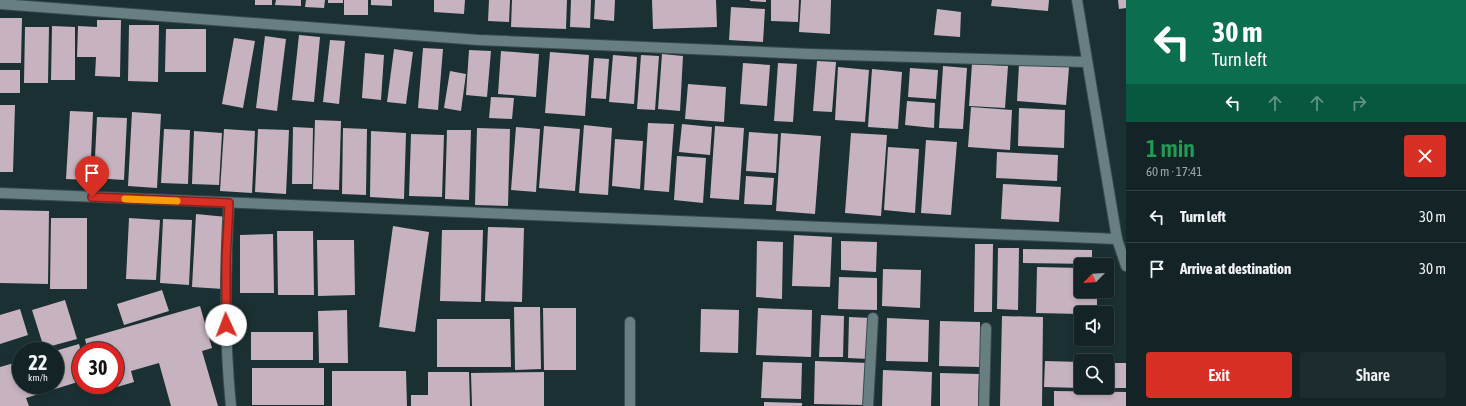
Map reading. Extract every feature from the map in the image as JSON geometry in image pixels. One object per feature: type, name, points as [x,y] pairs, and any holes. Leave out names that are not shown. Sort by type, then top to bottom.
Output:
[{"type":"street","points":[[1077,0],[1117,239],[1126,266]]},
{"type":"street","points":[[0,4],[479,40],[809,54],[1087,62]]},
{"type":"street","points":[[0,193],[1117,239]]},
{"type":"street","points":[[229,203],[225,310],[231,406]]},
{"type":"street","points":[[868,406],[873,318]]},
{"type":"street","points":[[630,322],[630,406]]},
{"type":"street","points":[[984,406],[986,328]]},
{"type":"building","points":[[255,0],[272,0],[272,5],[255,5]]},
{"type":"building","points":[[276,0],[301,0],[301,6],[275,5]]},
{"type":"building","points":[[306,0],[325,0],[324,8],[305,7]]},
{"type":"building","points":[[328,0],[343,0],[343,3],[328,3]]},
{"type":"building","points":[[344,0],[368,0],[368,15],[344,15]]},
{"type":"building","points":[[371,0],[392,0],[392,6],[371,5]]},
{"type":"building","points":[[434,0],[465,0],[464,14],[434,12]]},
{"type":"building","points":[[489,0],[510,0],[509,22],[488,21]]},
{"type":"building","points":[[512,0],[567,0],[566,29],[511,27]]},
{"type":"building","points":[[571,0],[591,0],[590,28],[570,27]]},
{"type":"building","points":[[595,0],[615,0],[614,21],[594,19]]},
{"type":"building","points":[[652,0],[716,0],[717,27],[653,29]]},
{"type":"building","points":[[766,0],[766,2],[750,1]]},
{"type":"building","points":[[771,0],[799,0],[798,22],[771,21]]},
{"type":"building","points":[[801,0],[831,0],[830,34],[799,32]]},
{"type":"building","points":[[992,0],[1049,0],[1048,11],[991,6]]},
{"type":"building","points":[[1118,0],[1126,0],[1126,8],[1119,9]]},
{"type":"building","points":[[731,7],[765,9],[763,42],[729,40]]},
{"type":"building","points":[[937,9],[961,12],[960,37],[934,35]]},
{"type":"building","points":[[0,18],[22,18],[21,63],[0,63]]},
{"type":"building","points":[[97,20],[121,20],[120,77],[95,76],[96,57],[77,57],[78,26],[97,27]]},
{"type":"building","points":[[129,25],[159,25],[158,82],[128,81]]},
{"type":"building","points":[[52,26],[75,27],[75,80],[51,80]]},
{"type":"building","points":[[25,27],[49,27],[48,83],[24,83]]},
{"type":"building","points":[[166,29],[206,29],[206,72],[165,72]]},
{"type":"building","points":[[299,35],[320,37],[314,102],[292,100]]},
{"type":"building","points":[[265,36],[286,39],[277,111],[256,108]]},
{"type":"building","points":[[234,38],[255,41],[243,108],[222,104]]},
{"type":"building","points":[[330,40],[345,41],[339,104],[323,102]]},
{"type":"building","points":[[423,48],[443,49],[438,110],[418,108]]},
{"type":"building","points":[[394,49],[413,52],[406,104],[387,102]]},
{"type":"building","points":[[469,50],[491,51],[487,97],[466,95]]},
{"type":"building","points":[[501,51],[539,54],[536,97],[498,94]]},
{"type":"building","points":[[550,52],[589,55],[585,116],[545,113]]},
{"type":"building","points":[[365,53],[384,55],[381,100],[362,98]]},
{"type":"building","points":[[662,54],[683,56],[680,111],[658,109]]},
{"type":"building","points":[[613,55],[637,57],[634,104],[609,102]]},
{"type":"building","points":[[641,55],[659,56],[655,110],[637,109]]},
{"type":"building","points":[[594,58],[609,59],[606,99],[591,98]]},
{"type":"building","points":[[817,61],[836,62],[832,112],[813,111]]},
{"type":"building","points":[[743,63],[770,65],[767,106],[740,104]]},
{"type":"building","points":[[778,63],[797,64],[793,122],[774,121]]},
{"type":"building","points":[[972,64],[1008,66],[1005,108],[969,106]]},
{"type":"building","points":[[1019,64],[1069,67],[1066,105],[1017,101]]},
{"type":"building","points":[[943,66],[967,68],[963,129],[939,128]]},
{"type":"building","points":[[838,67],[869,70],[865,122],[835,120]]},
{"type":"building","points":[[910,68],[938,70],[936,99],[908,97]]},
{"type":"building","points":[[872,69],[902,72],[898,129],[868,127]]},
{"type":"building","points":[[0,70],[20,70],[20,93],[0,93]]},
{"type":"building","points":[[450,71],[466,74],[461,111],[444,108]]},
{"type":"building","points":[[688,84],[726,87],[724,122],[685,119]]},
{"type":"building","points":[[491,97],[514,98],[512,119],[489,118]]},
{"type":"building","points":[[907,101],[935,103],[934,128],[905,125]]},
{"type":"building","points":[[0,105],[15,105],[13,172],[0,172]]},
{"type":"building","points":[[971,107],[1012,110],[1010,150],[968,147]]},
{"type":"building","points":[[1019,108],[1065,110],[1064,148],[1018,146]]},
{"type":"building","points":[[70,111],[93,112],[90,180],[66,179]]},
{"type":"building","points":[[132,112],[161,114],[157,188],[128,186]]},
{"type":"building","points":[[97,117],[127,118],[124,180],[94,178]]},
{"type":"building","points":[[315,120],[341,121],[339,190],[313,189]]},
{"type":"building","points":[[648,123],[674,124],[669,192],[644,190]]},
{"type":"building","points":[[682,124],[712,127],[710,155],[679,152]]},
{"type":"building","points":[[584,125],[612,128],[608,195],[579,193]]},
{"type":"building","points":[[544,126],[580,129],[575,191],[539,188]]},
{"type":"building","points":[[715,126],[744,128],[739,200],[710,198]]},
{"type":"building","points":[[293,127],[313,128],[312,184],[292,184]]},
{"type":"building","points":[[516,127],[540,129],[536,192],[511,190]]},
{"type":"building","points":[[343,128],[367,129],[366,195],[342,194]]},
{"type":"building","points":[[477,128],[510,129],[508,206],[475,205]]},
{"type":"building","points":[[164,129],[190,130],[188,184],[161,183]]},
{"type":"building","points":[[224,129],[255,131],[252,193],[220,191]]},
{"type":"building","points":[[258,129],[289,130],[286,194],[255,192]]},
{"type":"building","points":[[447,130],[471,130],[469,200],[445,199]]},
{"type":"building","points":[[194,131],[222,133],[219,185],[192,184]]},
{"type":"building","points":[[371,131],[406,133],[404,199],[370,197]]},
{"type":"building","points":[[749,132],[778,134],[776,173],[746,171]]},
{"type":"building","points":[[781,133],[821,136],[815,214],[776,211]]},
{"type":"building","points":[[851,133],[887,135],[881,216],[845,213]]},
{"type":"building","points":[[411,134],[444,135],[442,197],[409,196]]},
{"type":"building","points":[[615,139],[643,141],[640,189],[612,186]]},
{"type":"building","points":[[926,140],[957,142],[951,215],[921,213]]},
{"type":"building","points":[[888,147],[919,149],[915,213],[884,210]]},
{"type":"building","points":[[997,152],[1058,155],[1057,181],[996,178]]},
{"type":"building","points":[[677,156],[706,158],[703,203],[674,200]]},
{"type":"building","points":[[746,176],[774,178],[772,205],[744,204]]},
{"type":"building","points":[[1003,184],[1061,187],[1059,222],[1001,219]]},
{"type":"building","points":[[0,210],[49,211],[48,284],[0,283]]},
{"type":"building","points":[[196,214],[227,217],[223,289],[192,287]]},
{"type":"building","points":[[51,218],[87,218],[87,289],[50,289]]},
{"type":"building","points":[[129,218],[160,220],[156,280],[126,279]]},
{"type":"building","points":[[163,219],[192,220],[189,285],[160,283]]},
{"type":"building","points":[[393,226],[429,232],[415,332],[379,327]]},
{"type":"building","points":[[488,227],[524,228],[522,302],[485,301]]},
{"type":"building","points":[[442,230],[483,230],[481,302],[440,301]]},
{"type":"building","points":[[277,231],[313,231],[314,295],[278,295]]},
{"type":"building","points":[[273,234],[274,293],[240,293],[240,235]]},
{"type":"building","points":[[794,235],[832,237],[830,287],[792,286]]},
{"type":"building","points":[[317,240],[354,240],[355,295],[318,296]]},
{"type":"building","points":[[757,241],[783,242],[782,299],[756,297]]},
{"type":"building","points":[[841,241],[877,242],[876,272],[841,270]]},
{"type":"building","points":[[975,244],[993,244],[992,312],[974,312]]},
{"type":"building","points":[[998,248],[1019,248],[1018,310],[997,309]]},
{"type":"building","points":[[1023,249],[1092,250],[1092,258],[1074,258],[1074,264],[1023,263]]},
{"type":"building","points":[[1037,267],[1074,268],[1074,298],[1097,298],[1097,306],[1074,306],[1074,314],[1036,313]]},
{"type":"building","points":[[883,269],[921,270],[920,308],[882,306]]},
{"type":"building","points":[[839,277],[877,278],[877,310],[838,309]]},
{"type":"building","points":[[162,290],[169,311],[124,325],[117,304]]},
{"type":"building","points":[[65,300],[77,339],[64,343],[42,342],[32,310]]},
{"type":"building","points":[[200,306],[212,348],[202,351],[218,406],[171,406],[159,363],[131,371],[134,382],[124,385],[124,342],[86,342],[85,339]]},
{"type":"building","points":[[514,307],[540,307],[541,369],[515,370]]},
{"type":"building","points":[[543,308],[576,308],[576,370],[544,370]]},
{"type":"building","points":[[758,308],[812,310],[811,357],[756,355]]},
{"type":"building","points":[[20,309],[28,335],[0,344],[0,315]]},
{"type":"building","points":[[701,309],[739,310],[738,353],[700,352]]},
{"type":"building","points":[[347,310],[348,363],[319,363],[318,311]]},
{"type":"building","points":[[821,315],[844,316],[843,357],[819,357]]},
{"type":"building","points":[[1002,316],[1043,317],[1042,406],[1000,406]]},
{"type":"building","points":[[849,317],[871,318],[869,359],[848,358]]},
{"type":"building","points":[[887,318],[929,320],[928,362],[886,361]]},
{"type":"building","points":[[437,319],[510,319],[511,367],[437,367]]},
{"type":"building","points":[[940,321],[980,322],[980,367],[939,366]]},
{"type":"building","points":[[251,332],[313,332],[313,360],[251,360]]},
{"type":"building","points":[[72,346],[72,384],[64,386],[64,348]]},
{"type":"building","points":[[815,361],[868,363],[867,405],[814,404]]},
{"type":"building","points":[[1045,361],[1074,362],[1074,388],[1044,387]]},
{"type":"building","points":[[763,362],[802,363],[801,399],[761,398]]},
{"type":"building","points":[[1114,363],[1126,363],[1126,388],[1114,388]]},
{"type":"building","points":[[12,364],[12,394],[39,394],[26,398],[29,406],[0,406],[0,367]]},
{"type":"building","points":[[252,368],[324,368],[324,405],[252,405]]},
{"type":"building","points":[[883,370],[932,372],[931,406],[882,406]]},
{"type":"building","points":[[332,371],[406,371],[407,406],[332,406]]},
{"type":"building","points":[[428,372],[469,372],[470,406],[411,406],[411,395],[428,395]]},
{"type":"building","points":[[544,372],[544,406],[472,406],[471,373]]},
{"type":"building","points":[[940,373],[979,374],[978,406],[940,406]]},
{"type":"building","points":[[1054,391],[1074,391],[1074,394],[1114,394],[1114,392],[1126,392],[1126,406],[1054,406]]},
{"type":"building","points":[[764,402],[802,403],[802,406],[764,406]]},
{"type":"slow traffic","points":[[125,199],[177,201]]},
{"type":"route","points":[[92,197],[229,203],[226,261],[226,325]]}]
